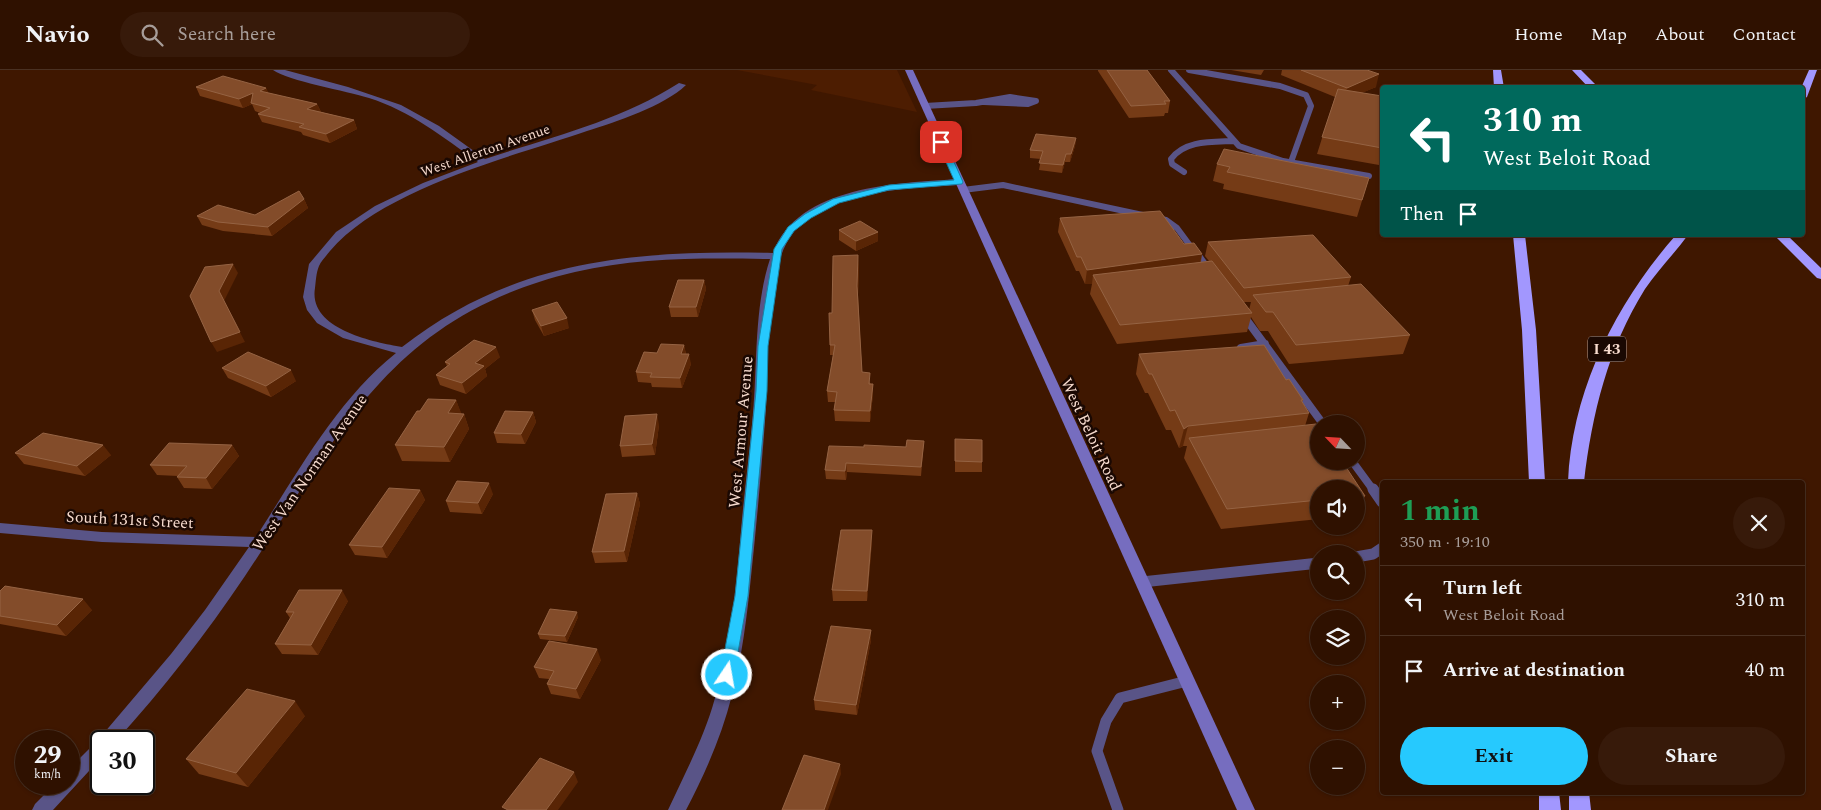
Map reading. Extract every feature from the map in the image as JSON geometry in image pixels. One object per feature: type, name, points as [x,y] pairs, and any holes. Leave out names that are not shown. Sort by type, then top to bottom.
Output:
[{"type":"highway","points":[[1497,70],[1499,85]]},
{"type":"highway","points":[[1576,70],[1592,85]]},
{"type":"highway","points":[[1805,90],[1813,70]]},
{"type":"highway","points":[[1519,237],[1529,330],[1537,480]]},
{"type":"highway","name":"I 43","points":[[1576,480],[1585,423],[1608,344],[1626,308],[1650,273],[1680,237]]},
{"type":"highway","points":[[1782,237],[1821,275]]},
{"type":"highway","points":[[1549,795],[1550,810]]},
{"type":"highway","points":[[1579,795],[1580,810]]},
{"type":"main road","name":"West Beloit Road","points":[[909,70],[1246,810]]},
{"type":"street","points":[[277,70],[354,91],[395,105],[435,128],[484,162]]},
{"type":"street","name":"West Allerton Avenue","points":[[404,351],[351,338],[318,319],[308,301],[309,273],[318,257],[334,238],[362,217],[423,186],[484,162],[614,120],[654,102],[682,85]]},
{"type":"street","name":"West Armour Avenue","points":[[677,810],[690,785],[720,708],[734,642],[742,596],[762,391],[763,346],[776,256],[791,229],[808,216],[836,201],[889,188],[961,186]]},
{"type":"street","name":"West Van Norman Avenue","points":[[115,730],[180,651],[240,572],[314,460],[357,400],[381,372],[404,351],[436,327],[476,305],[511,290],[572,271],[611,262],[647,258],[776,256]]},
{"type":"street","name":"South 131st Street","points":[[0,528],[102,537],[259,542]]},
{"type":"street","points":[[80,770],[90,758]]},
{"type":"street","points":[[41,810],[56,795]]},
{"type":"lane","points":[[1171,70],[1234,141],[1245,150],[1254,154],[1291,162],[1369,176]]},
{"type":"lane","points":[[1189,70],[1280,86],[1306,95],[1311,106],[1291,162]]},
{"type":"lane","points":[[925,106],[984,102],[1028,104],[1036,101],[1017,96],[1006,96],[984,102]]},
{"type":"lane","points":[[1184,172],[1172,164],[1173,154],[1186,147],[1234,141]]},
{"type":"lane","points":[[961,186],[1003,185],[1166,220],[1177,228],[1216,280]]},
{"type":"lane","points":[[1202,274],[1211,273]]},
{"type":"lane","points":[[1248,308],[1238,309],[1316,415]]},
{"type":"lane","points":[[1236,348],[1265,344]]},
{"type":"lane","points":[[1359,470],[1380,499]]},
{"type":"lane","points":[[1365,555],[1373,554],[1380,549]]},
{"type":"lane","points":[[1142,582],[1310,564]]},
{"type":"lane","points":[[1118,810],[1097,751],[1106,721],[1120,698],[1187,681]]},
{"type":"shaded area","points":[[737,70],[897,70],[917,112],[811,90],[817,85]]},
{"type":"building","points":[[1107,70],[1147,70],[1170,101],[1164,101],[1166,104],[1131,106]]},
{"type":"building","points":[[1301,70],[1367,70],[1379,74],[1347,88]]},
{"type":"building","points":[[223,76],[266,88],[260,91],[317,104],[307,109],[354,120],[326,134],[299,127],[304,124],[258,114],[270,108],[251,103],[253,93],[239,99],[196,87]]},
{"type":"building","points":[[1338,89],[1380,96],[1380,148],[1322,137]]},
{"type":"building","points":[[1036,134],[1076,138],[1071,154],[1066,154],[1063,165],[1039,163],[1043,151],[1030,150]]},
{"type":"building","points":[[1224,149],[1369,178],[1362,200],[1227,172],[1230,167],[1217,164]]},
{"type":"building","points":[[299,191],[304,199],[268,227],[218,222],[197,216],[218,205],[255,215]]},
{"type":"building","points":[[1160,211],[1184,244],[1194,243],[1202,254],[1087,270],[1081,257],[1077,257],[1060,218]]},
{"type":"building","points":[[860,221],[878,232],[856,241],[839,230]]},
{"type":"building","points":[[1313,235],[1351,277],[1244,288],[1208,242]]},
{"type":"building","points":[[858,255],[857,286],[862,372],[870,373],[869,384],[873,384],[870,411],[834,410],[837,392],[827,391],[835,345],[830,345],[829,313],[832,313],[833,256]]},
{"type":"building","points":[[1212,261],[1252,313],[1120,325],[1093,275]]},
{"type":"building","points":[[233,264],[219,291],[240,332],[211,342],[190,296],[205,267]]},
{"type":"building","points":[[678,280],[704,280],[696,307],[669,307]]},
{"type":"building","points":[[1361,284],[1410,335],[1296,345],[1273,312],[1266,312],[1253,295]]},
{"type":"building","points":[[557,302],[567,318],[541,326],[532,310]]},
{"type":"building","points":[[474,340],[496,347],[475,363],[484,366],[462,383],[436,375],[450,364],[445,362]]},
{"type":"building","points":[[661,344],[684,345],[681,354],[689,354],[680,378],[650,377],[652,373],[636,372],[644,352],[657,353]]},
{"type":"building","points":[[1264,345],[1286,380],[1289,379],[1303,400],[1301,400],[1309,413],[1188,426],[1184,429],[1175,410],[1170,411],[1152,374],[1149,374],[1139,354]]},
{"type":"building","points":[[248,352],[291,370],[266,386],[222,368]]},
{"type":"building","points":[[428,399],[456,400],[448,413],[464,414],[444,447],[395,445],[417,411],[420,411]]},
{"type":"building","points":[[505,411],[533,412],[521,434],[494,433]]},
{"type":"building","points":[[657,414],[652,444],[620,446],[625,416]]},
{"type":"building","points":[[1310,425],[1310,470],[1348,470],[1354,480],[1310,480],[1310,501],[1227,509],[1189,438]]},
{"type":"building","points":[[43,433],[103,445],[77,466],[15,453]]},
{"type":"building","points":[[955,439],[982,440],[982,462],[955,461]]},
{"type":"building","points":[[907,440],[924,441],[921,467],[846,463],[845,471],[825,470],[829,446],[906,447]]},
{"type":"building","points":[[169,443],[232,445],[206,478],[177,477],[187,466],[150,465]]},
{"type":"building","points":[[457,481],[489,483],[478,503],[446,501]]},
{"type":"building","points":[[389,488],[420,490],[382,547],[349,545]]},
{"type":"building","points":[[637,493],[624,551],[592,552],[606,494]]},
{"type":"building","points":[[841,530],[872,530],[867,591],[832,590]]},
{"type":"building","points":[[5,586],[83,599],[57,625],[0,616],[0,591]]},
{"type":"building","points":[[299,590],[342,590],[311,645],[275,644],[294,612],[286,612]]},
{"type":"building","points":[[550,609],[577,612],[565,636],[538,634]]},
{"type":"building","points":[[831,626],[871,630],[856,705],[814,700]]},
{"type":"building","points":[[549,641],[597,649],[576,689],[547,684],[554,671],[534,667]]},
{"type":"building","points":[[247,689],[295,701],[236,773],[186,759]]},
{"type":"building","points":[[804,755],[840,764],[824,810],[782,810]]},
{"type":"building","points":[[540,758],[574,772],[546,810],[508,810],[502,807]]},
{"type":"route","points":[[727,675],[742,596],[762,391],[763,346],[774,261],[778,249],[791,229],[808,216],[836,201],[889,188],[959,182],[941,142]]}]
